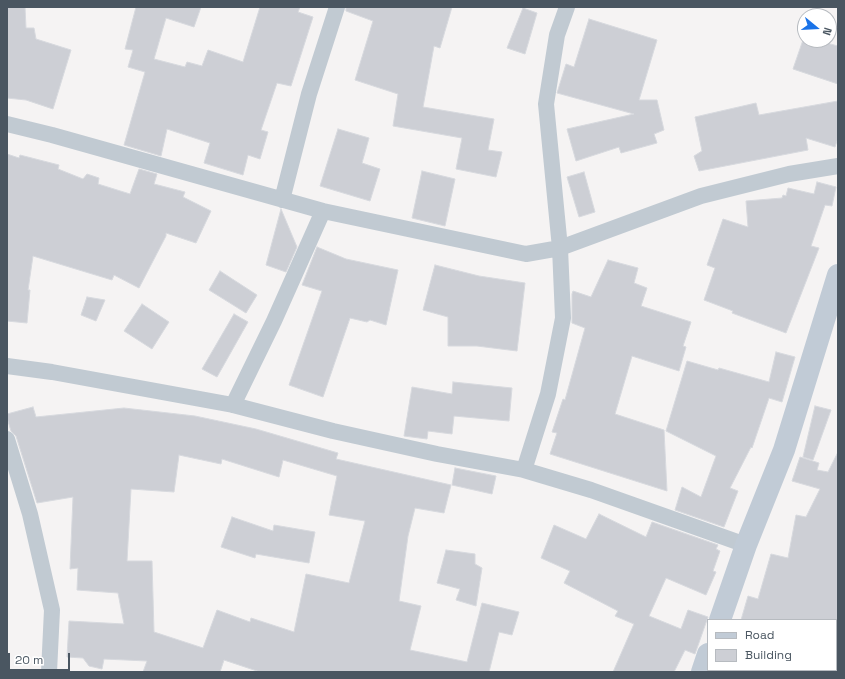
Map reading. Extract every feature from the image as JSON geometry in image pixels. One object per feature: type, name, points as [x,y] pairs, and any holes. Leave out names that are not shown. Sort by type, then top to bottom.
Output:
[{"type":"street","points":[[282,200],[309,94],[337,7]]},
{"type":"street","points":[[524,470],[548,394],[562,318],[560,248],[546,104],[557,35],[567,7]]},
{"type":"street","points":[[7,124],[52,134],[323,211],[526,254],[560,248],[701,196],[789,174],[838,166]]},
{"type":"street","points":[[233,405],[274,321],[323,211]]},
{"type":"street","points":[[720,619],[746,545],[784,450],[838,275]]},
{"type":"street","points":[[7,366],[52,372],[233,405],[333,431],[430,453],[524,470],[591,490],[746,545]]},
{"type":"street","points":[[7,440],[30,514],[52,610],[49,672]]},
{"type":"street","points":[[702,672],[707,657]]},
{"type":"building","points":[[7,7],[25,7],[26,28],[34,28],[36,39],[71,50],[53,109],[26,100],[7,98]]},
{"type":"building","points":[[136,7],[201,7],[194,27],[166,18],[154,59],[185,67],[187,62],[202,66],[208,50],[243,62],[260,7],[300,7],[298,12],[313,17],[291,86],[277,83],[261,130],[268,132],[260,159],[248,155],[243,175],[204,163],[210,143],[167,129],[161,156],[124,145],[145,72],[128,67],[133,50],[125,49]]},
{"type":"building","points":[[346,7],[452,7],[440,48],[434,46],[423,107],[494,119],[488,150],[502,152],[496,177],[456,169],[462,138],[393,126],[398,94],[355,80],[373,21],[346,11]]},
{"type":"building","points":[[523,8],[537,13],[525,54],[507,48]]},
{"type":"building","points":[[589,19],[657,40],[639,100],[657,100],[664,130],[654,134],[657,143],[621,153],[619,147],[576,161],[567,129],[634,114],[557,93],[566,64],[574,67]]},
{"type":"building","points":[[838,46],[838,84],[793,69],[800,48],[837,48]]},
{"type":"building","points":[[838,101],[838,138],[835,147],[806,138],[808,150],[699,171],[694,156],[702,151],[695,117],[756,103],[759,115]]},
{"type":"building","points":[[338,129],[369,138],[362,163],[380,169],[370,201],[320,186]]},
{"type":"building","points":[[7,154],[19,158],[20,155],[59,165],[58,169],[83,179],[87,174],[99,178],[98,184],[130,194],[139,169],[157,174],[154,184],[185,192],[183,197],[211,211],[196,243],[166,233],[166,236],[139,288],[114,275],[112,280],[33,256],[28,290],[30,290],[27,323],[7,321]]},
{"type":"building","points":[[422,171],[455,179],[445,226],[412,218]]},
{"type":"building","points":[[584,172],[595,212],[579,217],[567,177]]},
{"type":"building","points":[[817,182],[836,187],[832,206],[825,205],[811,246],[819,248],[786,333],[732,313],[733,311],[704,300],[715,268],[707,265],[723,219],[748,227],[746,201],[782,198],[783,195],[786,196],[788,188],[814,194]]},
{"type":"building","points":[[281,209],[297,247],[286,272],[266,265]]},
{"type":"building","points":[[317,247],[346,259],[398,270],[386,325],[370,320],[367,322],[350,318],[323,397],[289,385],[322,291],[302,285]]},
{"type":"building","points":[[608,260],[638,268],[634,283],[647,288],[641,306],[691,322],[683,346],[686,347],[679,371],[632,356],[615,414],[664,430],[667,491],[550,454],[557,433],[552,432],[563,399],[565,400],[585,328],[572,323],[572,294],[573,291],[591,297]]},
{"type":"building","points":[[435,265],[479,276],[525,283],[517,351],[477,346],[448,346],[448,317],[423,310]]},
{"type":"building","points":[[220,271],[257,295],[246,313],[209,290]]},
{"type":"building","points":[[87,297],[105,300],[96,321],[81,315]]},
{"type":"building","points":[[142,304],[169,322],[152,349],[124,331]]},
{"type":"building","points":[[234,314],[248,322],[217,377],[202,369]]},
{"type":"building","points":[[776,352],[795,357],[782,402],[769,398],[752,448],[751,447],[730,488],[738,491],[724,527],[675,510],[682,487],[701,497],[716,456],[666,431],[687,361],[769,382]]},
{"type":"building","points":[[453,382],[512,388],[509,421],[454,416],[452,434],[428,431],[427,439],[404,436],[412,387],[452,394]]},
{"type":"building","points":[[815,406],[831,410],[813,460],[803,457]]},
{"type":"building","points":[[33,407],[36,417],[124,408],[195,416],[256,429],[338,453],[336,459],[451,485],[444,513],[415,508],[408,536],[399,601],[421,606],[410,650],[467,662],[482,603],[519,612],[512,635],[499,632],[489,672],[260,672],[224,660],[220,672],[143,672],[147,661],[104,659],[102,669],[89,666],[83,658],[67,657],[69,621],[124,624],[118,593],[77,590],[78,568],[70,569],[73,497],[37,503],[16,436],[11,431],[7,414]],"holes":[[[179,455],[221,464],[222,459],[279,477],[283,460],[337,476],[329,515],[365,521],[349,583],[306,574],[294,632],[251,618],[250,622],[217,610],[203,648],[154,632],[152,561],[127,561],[131,489],[174,492]]]},
{"type":"building","points":[[838,452],[838,620],[741,619],[748,596],[758,599],[771,554],[788,558],[796,515],[806,517],[820,489],[792,481],[800,457],[819,463],[817,470],[828,472]]},
{"type":"building","points":[[455,468],[496,476],[492,494],[452,485]]},
{"type":"building","points":[[599,514],[646,537],[652,522],[718,545],[716,549],[720,551],[713,571],[716,572],[706,595],[666,578],[649,616],[681,629],[688,610],[708,617],[695,654],[685,650],[674,672],[613,672],[634,624],[615,616],[618,611],[564,583],[570,571],[541,558],[554,525],[586,539]]},
{"type":"building","points":[[232,517],[273,531],[274,525],[315,532],[309,563],[256,554],[255,558],[221,547]]},
{"type":"building","points":[[446,550],[475,554],[475,564],[482,568],[476,606],[456,600],[460,589],[437,583]]}]
